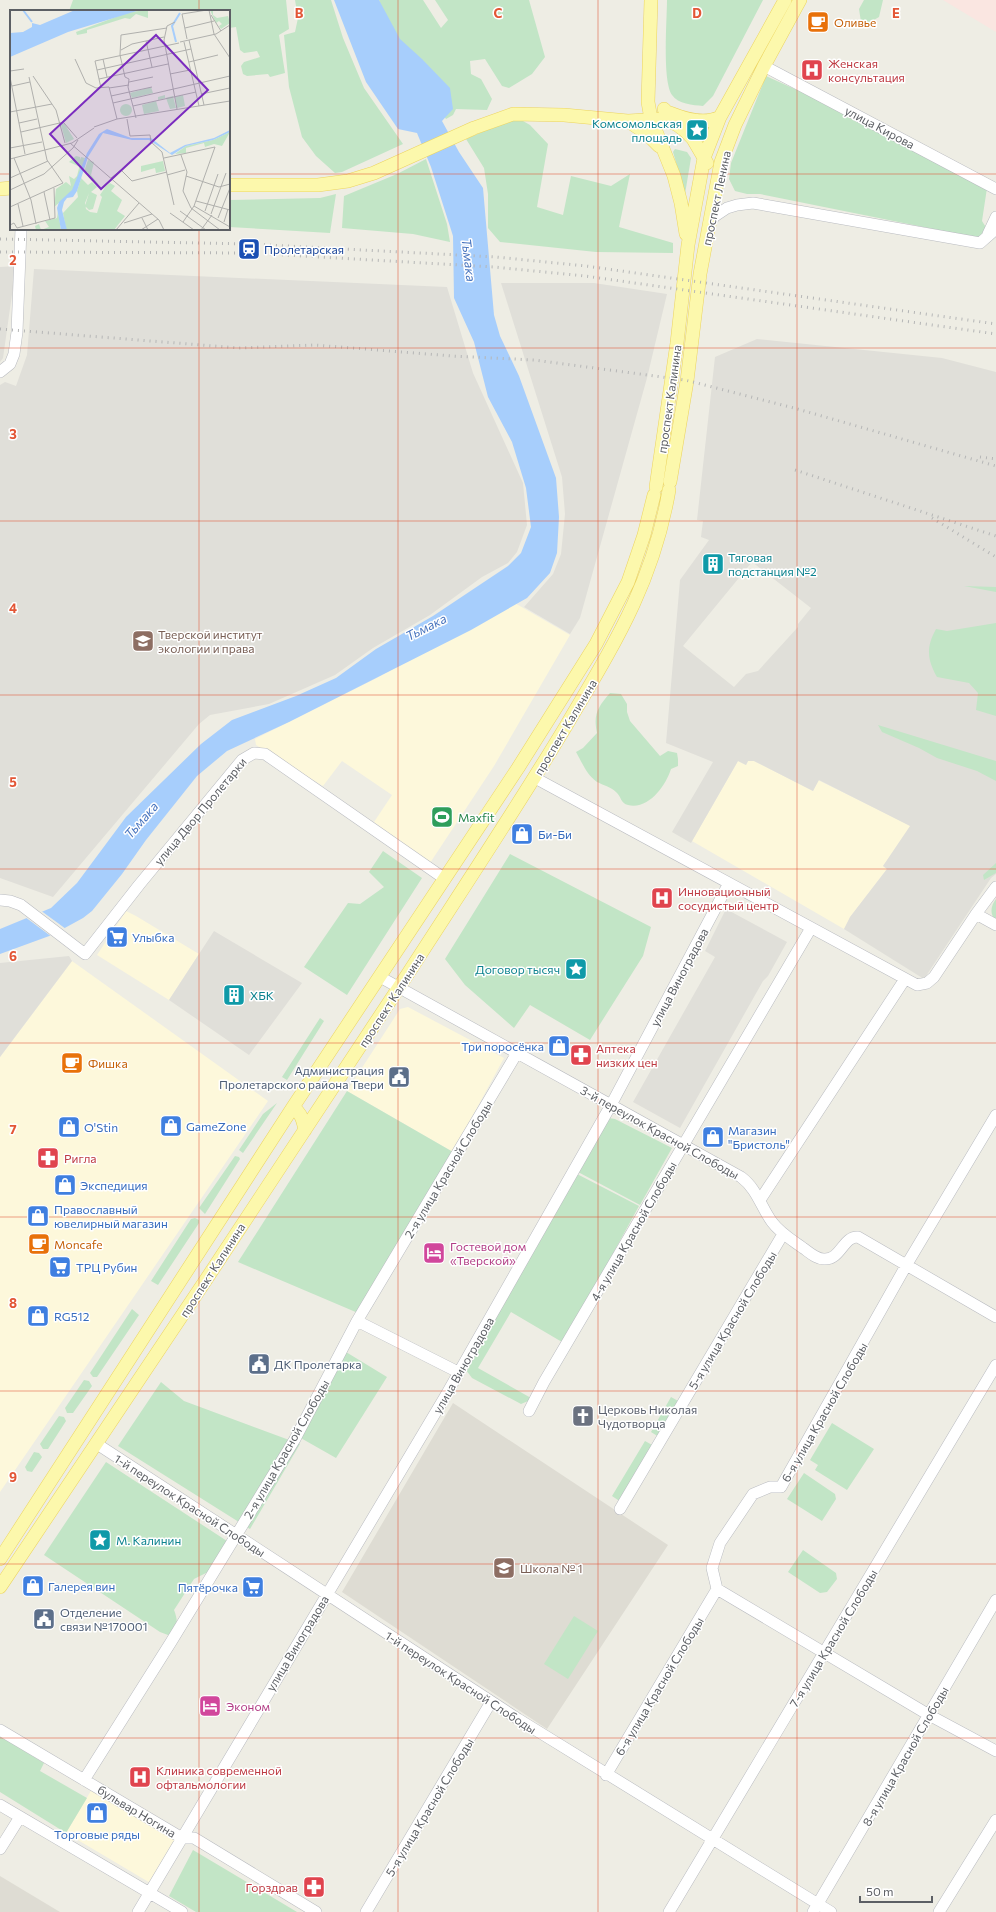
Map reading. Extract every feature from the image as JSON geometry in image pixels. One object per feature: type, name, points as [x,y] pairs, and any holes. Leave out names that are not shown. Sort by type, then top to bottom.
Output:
[{"type":"main road","points":[[651,0],[648,93],[651,119],[665,154],[681,203],[688,245]]},
{"type":"main road","name":"проспект Ленина","points":[[680,312],[688,245],[704,158],[720,117],[784,0]]},
{"type":"main road","name":"проспект Ленина","points":[[694,316],[709,223],[721,162],[731,134],[764,66],[800,0]]},
{"type":"main road","points":[[648,93],[696,143],[711,176],[715,194]]},
{"type":"main road","points":[[628,121],[642,107],[648,93]]},
{"type":"main road","points":[[664,109],[683,118],[703,121],[710,121],[720,117]]},
{"type":"main road","points":[[230,185],[318,185],[340,182],[374,173],[500,117],[520,113],[628,121],[661,119],[671,122],[684,130]]},
{"type":"main road","points":[[628,121],[646,133],[665,154]]},
{"type":"main road","points":[[684,130],[703,121]]},
{"type":"main road","points":[[0,189],[10,188]]},
{"type":"main road","name":"проспект Калинина","points":[[0,1559],[293,1107],[525,757],[594,648],[613,613],[636,558],[655,491],[680,312]]},
{"type":"main road","name":"проспект Калинина","points":[[0,1587],[97,1444],[455,902],[535,778],[614,644],[635,604],[654,552],[670,486],[687,381],[694,316]]},
{"type":"main road","points":[[525,757],[526,770],[535,778]]},
{"type":"main road","points":[[445,878],[452,889],[455,902]]},
{"type":"main road","points":[[293,1107],[299,1111],[304,1130]]},
{"type":"main road","points":[[86,1427],[90,1438],[97,1444]]},
{"type":"street","name":"улица Кирова","points":[[764,66],[996,190]]},
{"type":"street","points":[[709,223],[715,216],[727,208],[753,203],[980,243]]},
{"type":"street","points":[[980,243],[989,232],[996,217]]},
{"type":"street","points":[[980,243],[996,229]]},
{"type":"street","points":[[0,372],[11,362],[15,347],[17,332],[21,230]]},
{"type":"street","name":"улица Двор Пролетарки","points":[[0,900],[15,902],[26,908],[85,954],[227,777],[242,760],[254,753],[265,754],[445,878]]},
{"type":"street","points":[[535,778],[917,985],[924,984],[932,979],[996,887]]},
{"type":"street","name":"улица Виноградова","points":[[138,1912],[458,1372],[611,1105],[729,883]]},
{"type":"street","points":[[976,914],[996,925]]},
{"type":"street","name":"4-я улица Красной Слободы","points":[[530,1412],[544,1382],[811,928]]},
{"type":"street","name":"3-й переулок Красной Слободы","points":[[380,977],[741,1177],[752,1187],[771,1221],[783,1234],[816,1257],[824,1259],[836,1256],[851,1239],[858,1237],[908,1264],[996,1317]]},
{"type":"street","points":[[760,1200],[905,979]]},
{"type":"street","name":"2-я улица Красной Слободы","points":[[84,1780],[295,1439],[357,1321],[517,1052]]},
{"type":"street","name":"6-я улица Красной Слободы","points":[[606,1775],[717,1589],[712,1568],[720,1543],[753,1494],[770,1487],[781,1487],[908,1264],[996,1115]]},
{"type":"street","name":"5-я улица Красной Слободы","points":[[620,1508],[783,1234]]},
{"type":"street","points":[[357,1321],[458,1372]]},
{"type":"street","name":"7-я улица Красной Слободы","points":[[669,1912],[996,1365]]},
{"type":"street","name":"1-й переулок Красной Слободы","points":[[97,1444],[491,1702],[712,1840],[816,1908],[831,1912]]},
{"type":"street","points":[[717,1589],[929,1716],[996,1751]]},
{"type":"street","name":"8-я улица Красной Слободы","points":[[816,1908],[996,1600]]},
{"type":"street","name":"5-я улица Красной Слободы","points":[[366,1912],[491,1702]]},
{"type":"street","name":"бульвар Ногина","points":[[0,1730],[182,1838],[194,1838],[316,1912]]},
{"type":"street","points":[[0,1805],[182,1912]]},
{"type":"street","points":[[0,1849],[20,1816]]},
{"type":"street","points":[[939,1912],[996,1820]]},
{"type":"shaded area","points":[[943,0],[996,0],[996,32]]},
{"type":"shaded area","points":[[16,266],[3,358],[0,362],[0,267]]},
{"type":"shaded area","points":[[34,269],[447,287],[473,373],[523,483],[527,525],[517,552],[508,563],[482,577],[430,615],[373,648],[335,675],[269,704],[210,715],[199,724],[53,897],[0,878],[0,385],[5,382],[16,386],[27,355]]},
{"type":"shaded area","points":[[501,283],[594,283],[667,294],[647,378],[580,618],[570,634],[524,607],[553,574],[561,554],[565,514],[562,477]]},
{"type":"shaded area","points":[[757,339],[942,358],[996,372],[996,874],[991,878],[924,979],[844,929],[850,917],[887,869],[883,866],[910,826],[819,780],[813,791],[754,761],[748,761],[746,765],[738,761],[691,843],[672,832],[713,762],[666,743],[680,580],[709,540],[701,537],[703,521],[697,520],[715,357]],"holes":[[[752,562],[811,608],[798,624],[798,627],[758,671],[746,674],[734,687],[683,646]]]},
{"type":"shaded area","points":[[513,602],[570,635],[494,766],[430,863],[374,822],[392,795],[342,761],[323,786],[256,745],[255,739],[375,679]]},
{"type":"shaded area","points":[[738,761],[746,765],[748,761],[754,761],[813,791],[818,780],[911,826],[883,866],[887,869],[851,916],[844,929],[692,841]]},
{"type":"shaded area","points":[[726,909],[787,942],[768,976],[763,981],[680,1128],[633,1102],[715,957],[705,951]]},
{"type":"shaded area","points":[[126,911],[199,954],[169,1000],[97,955]]},
{"type":"shaded area","points":[[214,931],[302,983],[249,1055],[169,1000]]},
{"type":"shaded area","points":[[69,956],[72,961],[0,1057],[0,963]]},
{"type":"shaded area","name":"ТРЦ Рубин","points":[[72,961],[268,1101],[0,1492],[0,1057]]},
{"type":"shaded area","points":[[408,1007],[504,1058],[453,1152],[347,1091],[400,1009]]},
{"type":"shaded area","name":"Школа № 1","points":[[453,1403],[668,1545],[547,1729],[342,1592]]},
{"type":"shaded area","points":[[92,1789],[177,1841],[152,1884],[66,1833]]},
{"type":"shaded area","points":[[0,1876],[60,1912],[0,1912]]},
{"type":"green space","points":[[73,0],[286,0],[289,29],[279,35],[285,73],[270,77],[268,74],[247,76],[243,74],[241,66],[244,62],[260,57],[257,51],[244,53],[240,50],[236,27],[230,28],[230,10],[69,10]]},
{"type":"green space","points":[[295,0],[331,0],[343,38],[364,88],[403,144],[342,172],[335,173],[316,156],[302,137],[289,87],[284,35],[295,32],[298,18]]},
{"type":"green space","points":[[379,0],[423,0],[441,28],[448,20],[435,0],[529,0],[545,57],[532,74],[509,88],[502,86],[485,59],[470,61],[471,74],[481,79],[492,99],[487,110],[456,109],[453,115],[446,119],[401,56]]},
{"type":"green space","points":[[667,0],[763,0],[713,96],[703,106],[686,104],[678,100],[672,95],[669,87],[666,64]]},
{"type":"green space","points":[[864,0],[883,0],[879,17],[867,24],[861,22],[859,9]]},
{"type":"green space","points":[[766,76],[843,111],[987,188],[982,221],[987,229],[978,238],[760,194],[747,194],[735,191],[729,179],[731,163]]},
{"type":"green space","points":[[516,117],[530,125],[548,144],[537,207],[563,215],[571,176],[611,186],[630,174],[619,227],[673,243],[673,253],[596,252],[500,242],[488,228],[488,194],[484,168],[466,139]]},
{"type":"green space","points":[[675,149],[687,152],[691,158],[685,194],[673,152]]},
{"type":"green space","points":[[426,159],[447,224],[450,242],[413,234],[342,228],[344,196],[397,174]]},
{"type":"green space","points":[[336,194],[330,233],[230,227],[230,200],[320,198]]},
{"type":"green space","points":[[964,586],[996,587],[996,592]]},
{"type":"green space","points":[[996,623],[996,716],[976,710],[978,693],[969,683],[937,677],[931,664],[929,647],[936,629],[947,631]]},
{"type":"green space","points":[[610,693],[621,694],[627,704],[627,712],[630,721],[660,756],[668,751],[677,753],[678,766],[671,769],[661,789],[650,800],[636,806],[628,805],[622,802],[614,790],[597,782],[590,776],[576,752],[583,748],[597,733],[596,716],[602,702]]},
{"type":"green space","points":[[878,725],[996,761],[996,781],[977,771],[937,758],[919,748],[882,732]]},
{"type":"green space","points":[[383,851],[422,878],[347,995],[304,967],[348,903],[360,904],[384,887],[369,872]]},
{"type":"green space","points":[[510,854],[651,927],[643,956],[590,1040],[530,1005],[514,1028],[465,985],[445,959]]},
{"type":"green space","points":[[996,863],[996,873],[984,880],[983,875]]},
{"type":"green space","points":[[996,899],[996,920],[992,915],[992,910]]},
{"type":"green space","points":[[320,1018],[324,1021],[287,1080],[282,1077]]},
{"type":"green space","points":[[347,1091],[453,1152],[358,1313],[238,1262]]},
{"type":"green space","points":[[277,1103],[243,1153],[239,1150],[263,1114]]},
{"type":"green space","points":[[609,1118],[615,1119],[672,1148],[640,1205],[578,1172]]},
{"type":"green space","points":[[235,1156],[239,1157],[240,1159],[205,1214],[199,1208]]},
{"type":"green space","points":[[577,1174],[639,1206],[533,1399],[521,1404],[472,1378],[466,1370]],"holes":[[[511,1312],[562,1342],[531,1398],[478,1368]]]},
{"type":"green space","points":[[195,1218],[199,1220],[199,1223],[158,1285],[151,1281],[191,1219]]},
{"type":"green space","points":[[132,1309],[139,1315],[97,1377],[93,1377],[90,1373]]},
{"type":"green space","points":[[346,1352],[387,1377],[336,1458],[299,1437]]},
{"type":"green space","points":[[84,1380],[89,1381],[92,1386],[73,1413],[67,1413],[65,1408]]},
{"type":"green space","points":[[161,1382],[184,1401],[300,1444],[250,1529],[118,1446]]},
{"type":"green space","points":[[671,1397],[680,1402],[659,1437],[651,1432]]},
{"type":"green space","points":[[59,1416],[64,1417],[66,1421],[48,1449],[43,1449],[40,1444]]},
{"type":"green space","points":[[832,1423],[874,1449],[847,1490],[815,1470],[818,1465],[810,1460]]},
{"type":"green space","points":[[645,1441],[654,1446],[621,1502],[612,1496]]},
{"type":"green space","points":[[34,1452],[39,1453],[42,1457],[32,1472],[27,1471],[25,1467]]},
{"type":"green space","points":[[106,1462],[227,1541],[208,1572],[194,1579],[174,1610],[177,1624],[172,1633],[168,1635],[160,1632],[44,1555]]},
{"type":"green space","points":[[804,1473],[835,1494],[836,1499],[822,1521],[787,1499]]},
{"type":"green space","points":[[803,1550],[836,1573],[837,1579],[827,1592],[820,1593],[788,1572]]},
{"type":"green space","points":[[574,1616],[598,1631],[568,1679],[544,1664]]},
{"type":"green space","points":[[0,1736],[44,1763],[40,1771],[87,1798],[66,1833],[0,1792]]},
{"type":"green space","points":[[193,1850],[297,1912],[196,1912],[169,1896]]},
{"type":"water","name":"Тьмака","points":[[334,0],[379,0],[400,39],[450,88],[453,109],[442,121],[459,152],[483,188],[494,315],[500,336],[519,376],[556,478],[559,517],[557,553],[550,573],[527,598],[471,630],[289,722],[227,751],[197,776],[92,911],[83,918],[52,935],[0,954],[0,929],[51,908],[77,883],[126,817],[201,744],[232,720],[296,696],[336,678],[376,649],[433,616],[508,566],[521,553],[531,527],[526,488],[512,442],[488,397],[474,342],[454,298],[453,236],[431,167],[417,133],[398,129],[366,82]]},
{"type":"pier","points":[[40,910],[66,929],[52,937],[25,917]]},
{"type":"railway","points":[[0,239],[249,244],[496,257],[586,266],[996,324]]},
{"type":"railway","points":[[0,252],[250,253],[494,267],[585,276],[996,334]]},
{"type":"railway","points":[[0,329],[239,348],[315,345],[452,356],[534,360],[685,380],[794,408],[996,466]]},
{"type":"railway","points":[[980,457],[996,459]]},
{"type":"railway","points":[[795,470],[996,536]]},
{"type":"railway","points":[[932,518],[996,557]]},
{"type":"place","name":"Оливье","points":[[818,22]]},
{"type":"place","name":"Женская консультация","points":[[812,70]]},
{"type":"place","name":"Комсомольская площадь","points":[[697,130]]},
{"type":"place","name":"Пролетарская","points":[[249,249]]},
{"type":"place","name":"Тяговая подстанция №2","points":[[713,564]]},
{"type":"place","name":"Тверской институт экологии и права","points":[[143,641]]},
{"type":"place","name":"Maxfit","points":[[442,817]]},
{"type":"place","name":"Би-Би","points":[[522,834]]},
{"type":"place","name":"Инновационный сосудистый центр","points":[[662,898]]},
{"type":"place","name":"Улыбка","points":[[117,937]]},
{"type":"place","name":"Договор тысяч","points":[[576,969]]},
{"type":"place","name":"ХБК","points":[[234,995]]},
{"type":"place","name":"Три поросёнка","points":[[559,1046]]},
{"type":"place","name":"Аптека низких цен","points":[[581,1055]]},
{"type":"place","name":"Фишка","points":[[72,1063]]},
{"type":"place","name":"Администрация Пролетарского района Твери","points":[[399,1077]]},
{"type":"place","name":"GameZone","points":[[171,1126]]},
{"type":"place","name":"O'Stin","points":[[69,1127]]},
{"type":"place","name":"Магазин \"Бристоль\"","points":[[713,1137]]},
{"type":"place","name":"Ригла","points":[[48,1158]]},
{"type":"place","name":"Экспедиция","points":[[65,1185]]},
{"type":"place","name":"Православный ювелирный магазин","points":[[38,1216]]},
{"type":"place","name":"Moncafe","points":[[39,1244]]},
{"type":"place","name":"Гостевой дом «Тверской»","points":[[434,1253]]},
{"type":"place","name":"ТРЦ Рубин","points":[[60,1267]]},
{"type":"place","name":"RG512","points":[[38,1316]]},
{"type":"place","name":"ДК Пролетарка","points":[[259,1364]]},
{"type":"place","name":"Церковь Николая Чудотворца","points":[[583,1416]]},
{"type":"place","name":"М. Калинин","points":[[100,1540]]},
{"type":"place","name":"Школа № 1","points":[[504,1568]]},
{"type":"place","name":"Галерея вин","points":[[33,1586]]},
{"type":"place","name":"Пятёрочка","points":[[253,1587]]},
{"type":"place","name":"Отделение связи №170001","points":[[44,1619]]},
{"type":"place","name":"Эконом","points":[[210,1706]]},
{"type":"place","name":"Клиника современной офтальмологии","points":[[140,1777]]},
{"type":"place","name":"Торговые ряды","points":[[97,1813]]},
{"type":"place","name":"Горздрав","points":[[314,1887]]}]
